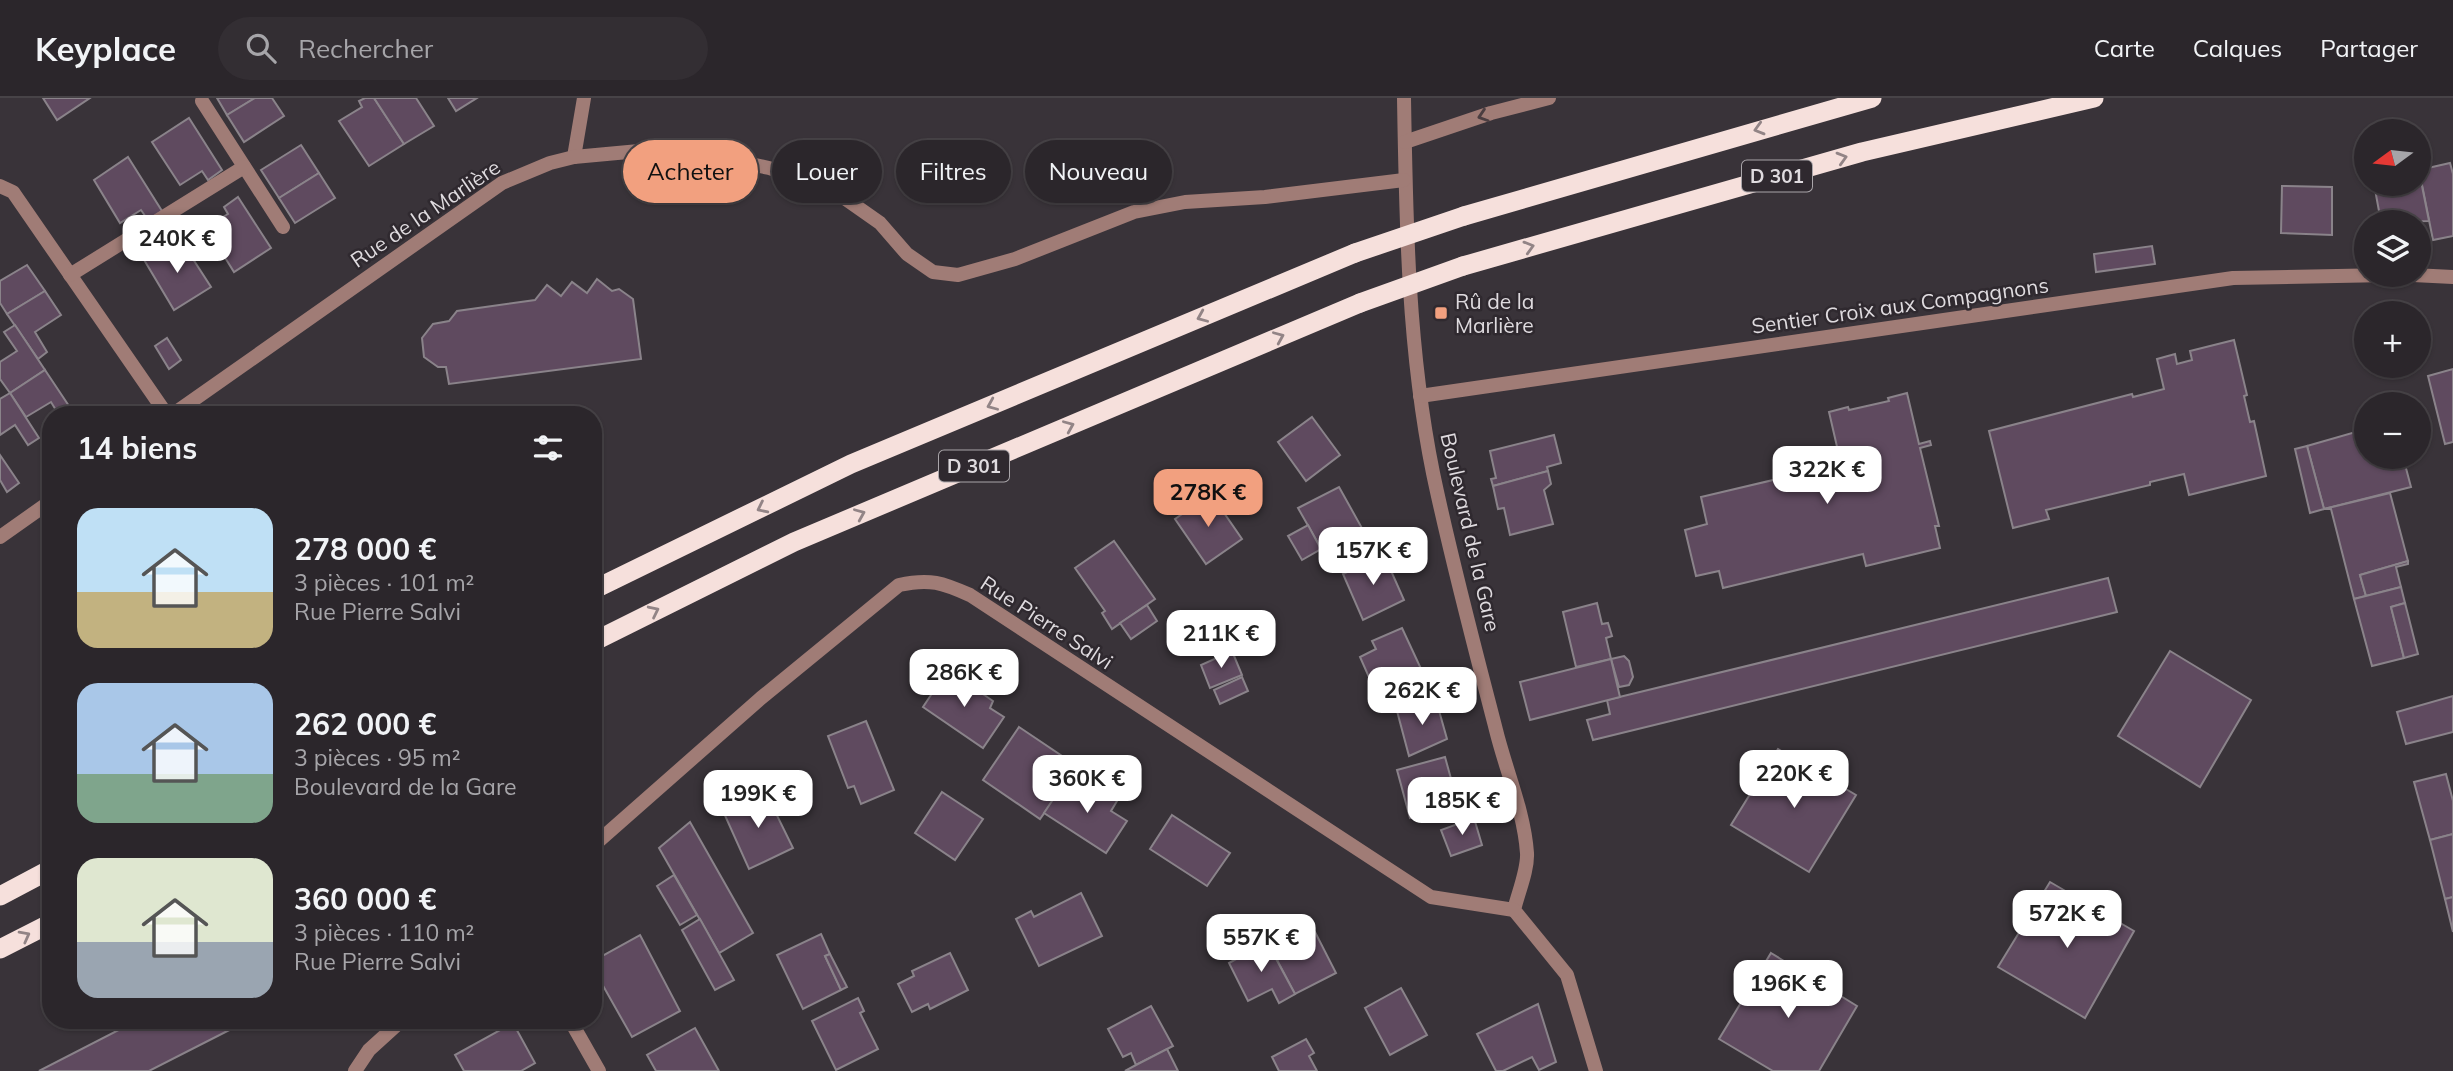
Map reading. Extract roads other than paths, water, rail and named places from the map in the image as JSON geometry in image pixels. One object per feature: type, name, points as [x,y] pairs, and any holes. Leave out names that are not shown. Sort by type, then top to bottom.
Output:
[{"type":"highway","name":"D 301","points":[[602,586],[851,464],[1355,253],[1464,216],[1872,98]]},
{"type":"highway","name":"D 301","points":[[602,638],[794,542],[1360,303],[1463,266],[1862,152],[2094,98]]},
{"type":"highway","points":[[0,896],[42,874]]},
{"type":"highway","points":[[0,949],[42,928]]},
{"type":"street","points":[[573,156],[584,98]]},
{"type":"street","name":"Boulevard de la Gare","points":[[1404,98],[1404,180],[1420,396],[1433,472],[1495,728],[1521,813],[1527,856],[1514,910]]},
{"type":"street","points":[[1405,142],[1491,113],[1549,98]]},
{"type":"street","points":[[202,101],[283,227]]},
{"type":"street","name":"Rue de la Marlière","points":[[182,406],[502,183],[573,156],[639,151],[703,154],[769,168],[833,190],[880,223],[907,254],[933,272],[958,275],[1015,259],[1134,212],[1185,202],[1265,197],[1404,180]]},
{"type":"street","points":[[70,275],[244,167]]},
{"type":"street","name":"Rue de la Marlière","points":[[0,186],[13,192],[163,406]]},
{"type":"street","name":"Sentier Croix aux Compagnons","points":[[1420,396],[2233,278],[2354,276]]},
{"type":"street","points":[[2431,276],[2453,277]]},
{"type":"street","points":[[0,537],[42,507]]},
{"type":"street","name":"Rue Pierre Salvi","points":[[602,838],[761,698],[900,584],[940,582],[970,595],[1431,897],[1514,910]]},
{"type":"street","points":[[1514,910],[1567,975],[1596,1071]]},
{"type":"street","points":[[355,1071],[369,1050],[391,1029]]},
{"type":"street","points":[[575,1029],[599,1071]]},
{"type":"place","name":"Rû de la Marlière","points":[[1441,313]]}]
